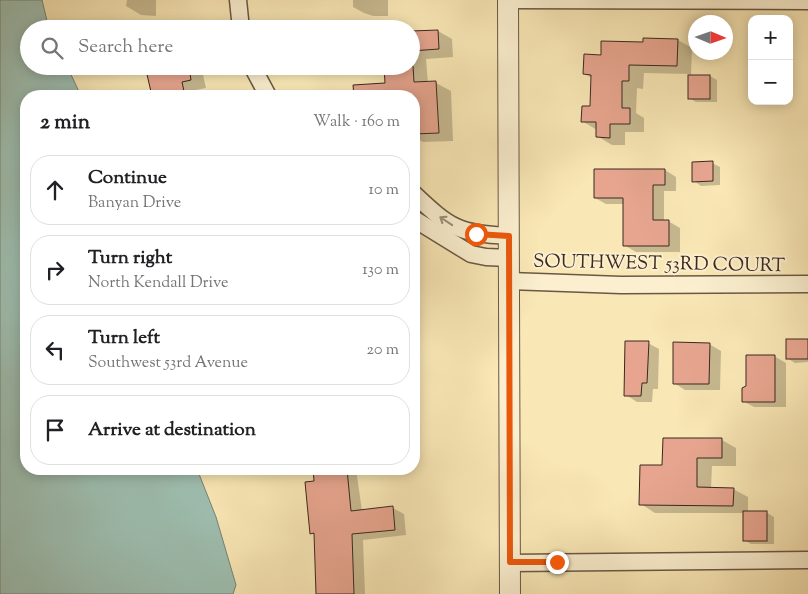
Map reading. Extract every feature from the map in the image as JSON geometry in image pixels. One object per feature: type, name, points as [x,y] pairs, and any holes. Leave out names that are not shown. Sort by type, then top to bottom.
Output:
[{"type":"street","points":[[238,0],[240,20]]},
{"type":"street","points":[[510,594],[508,0],[808,1]]},
{"type":"street","points":[[257,75],[265,90]]},
{"type":"street","points":[[420,199],[446,223],[456,228],[476,234],[509,236]]},
{"type":"street","points":[[420,223],[471,254],[509,258]]},
{"type":"street","name":"SOUTHWEST 53RD COURT","points":[[509,281],[621,285],[808,284]]},
{"type":"street","points":[[510,562],[808,560]]},
{"type":"shaded area","points":[[0,0],[42,0],[47,20],[20,20],[20,75],[71,75],[78,90],[20,90],[20,475],[199,475],[216,517],[236,585],[233,594],[0,594]]},
{"type":"building","points":[[438,30],[439,49],[420,50],[420,31]]},
{"type":"building","points":[[643,38],[678,39],[677,66],[629,65],[629,81],[622,81],[622,108],[630,108],[630,124],[610,124],[610,138],[596,137],[596,122],[581,122],[582,106],[590,106],[591,75],[583,74],[584,54],[601,55],[601,41],[643,42]]},
{"type":"building","points":[[147,75],[190,75],[191,80],[182,82],[184,90],[151,90]]},
{"type":"building","points":[[385,75],[414,75],[414,82],[436,81],[439,133],[420,134],[420,90],[353,90],[353,85],[385,83]]},
{"type":"building","points":[[688,75],[710,75],[710,99],[688,99]]},
{"type":"building","points":[[713,161],[713,181],[692,182],[692,162]]},
{"type":"building","points":[[594,169],[665,169],[665,185],[653,185],[653,220],[669,220],[669,246],[623,246],[623,198],[594,198]]},
{"type":"building","points":[[786,339],[808,339],[808,359],[786,359]]},
{"type":"building","points":[[625,341],[649,341],[647,383],[642,383],[641,396],[624,396]]},
{"type":"building","points":[[673,342],[710,343],[709,384],[673,384]]},
{"type":"building","points":[[746,355],[775,355],[775,402],[742,402],[742,388],[746,386]]},
{"type":"building","points":[[663,438],[722,438],[722,458],[697,458],[697,487],[734,488],[733,506],[639,505],[640,465],[662,465]]},
{"type":"building","points":[[314,475],[348,475],[351,511],[393,506],[395,530],[352,534],[354,594],[316,594],[314,533],[310,534],[305,482],[314,481]]},
{"type":"building","points":[[743,511],[767,511],[767,541],[743,541]]},
{"type":"route","points":[[476,234],[509,236],[510,562],[557,562]]}]
